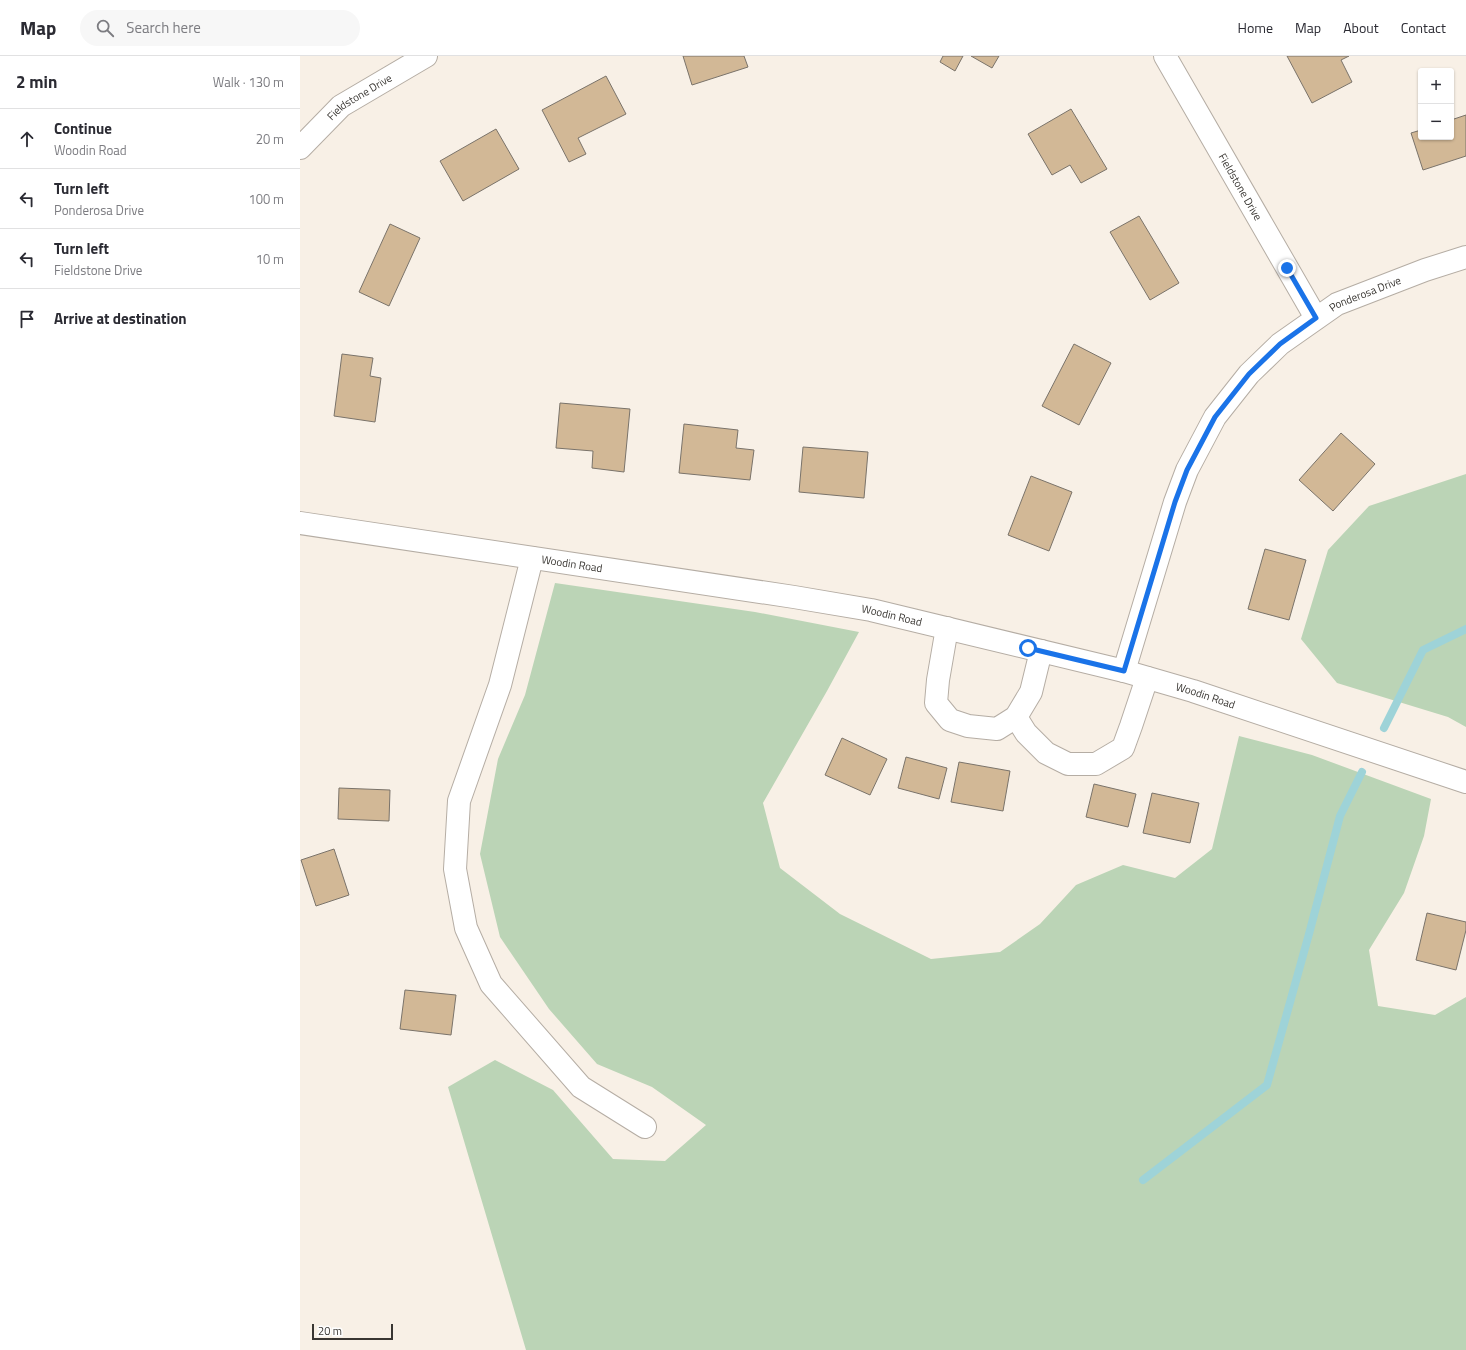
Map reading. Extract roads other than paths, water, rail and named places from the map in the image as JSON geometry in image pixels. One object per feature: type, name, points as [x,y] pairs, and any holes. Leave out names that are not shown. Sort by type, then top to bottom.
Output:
[{"type":"street","name":"Fieldstone Drive","points":[[300,148],[342,106],[426,56]]},
{"type":"street","name":"Fieldstone Drive","points":[[1165,56],[1316,318]]},
{"type":"street","name":"Ponderosa Drive","points":[[1124,671],[1175,502],[1187,470],[1215,417],[1249,374],[1280,344],[1337,304],[1426,270],[1466,257]]},
{"type":"street","name":"Woodin Road","points":[[300,523],[871,610],[1124,671],[1193,690],[1466,782]]},
{"type":"street","points":[[532,558],[500,685],[459,801],[455,869],[466,928],[491,984],[581,1087],[645,1127]]},
{"type":"street","points":[[947,628],[938,680],[936,703],[950,720],[968,726],[997,729],[1016,717],[1031,692],[1041,651]]},
{"type":"street","points":[[1016,717],[1026,733],[1046,753],[1068,764],[1096,764],[1123,748],[1147,678]]},
{"type":"waterway","points":[[1384,728],[1423,650],[1466,629]]},
{"type":"waterway","points":[[1143,1180],[1267,1085],[1340,816],[1362,772]]}]
